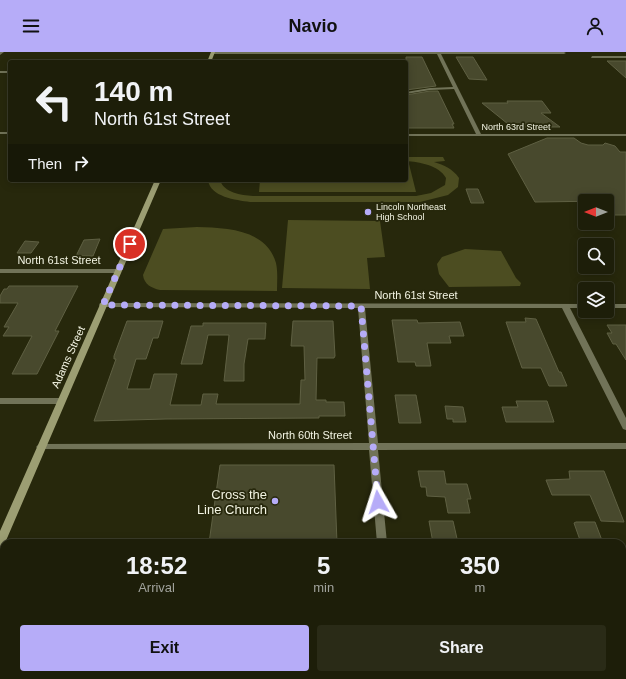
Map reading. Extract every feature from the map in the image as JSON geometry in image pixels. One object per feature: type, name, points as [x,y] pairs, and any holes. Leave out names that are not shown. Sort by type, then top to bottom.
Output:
[{"type":"main road","name":"Adams Street","points":[[2,539],[157,182]]},
{"type":"street","points":[[213,52],[337,55],[438,52],[564,53]]},
{"type":"street","points":[[438,52],[479,135]]},
{"type":"street","points":[[592,57],[626,57]]},
{"type":"street","points":[[408,93],[430,89],[455,88]]},
{"type":"street","name":"North 63rd Street","points":[[408,135],[626,135]]},
{"type":"street","name":"North 61st Street","points":[[0,271],[118,271]]},
{"type":"street","name":"North 61st Street","points":[[103,305],[578,306]]},
{"type":"street","points":[[361,306],[382,539]]},
{"type":"street","points":[[565,306],[626,427]]},
{"type":"street","points":[[614,306],[626,306]]},
{"type":"street","points":[[0,400],[62,401]]},
{"type":"street","name":"North 60th Street","points":[[41,447],[626,446]]},
{"type":"shaded area","points":[[408,157],[443,157],[445,161],[434,162],[441,164],[457,175],[459,178],[458,187],[448,195],[420,202],[250,202],[224,197],[213,190],[209,182],[221,182],[229,191],[253,196],[416,196],[431,193],[445,185],[446,178],[439,170],[417,162],[408,161]]},
{"type":"shaded area","points":[[409,164],[416,192],[259,192],[260,182],[408,182]]},
{"type":"shaded area","points":[[288,220],[380,221],[385,257],[367,258],[370,289],[282,288]]},
{"type":"shaded area","points":[[197,227],[233,230],[255,237],[264,243],[271,252],[276,263],[277,291],[160,290],[148,285],[143,275],[163,229]]},
{"type":"shaded area","points":[[465,249],[501,251],[516,278],[521,283],[520,286],[449,287],[439,274],[437,264],[442,257]]},
{"type":"building","points":[[406,57],[422,57],[436,86],[408,90],[408,60],[406,60]]},
{"type":"building","points":[[456,57],[473,57],[487,80],[469,79]]},
{"type":"building","points":[[607,61],[626,61],[626,78]]},
{"type":"building","points":[[438,91],[454,124],[452,124],[454,128],[408,128],[408,95]]},
{"type":"building","points":[[507,101],[542,101],[551,113],[541,113],[560,127],[512,127],[512,124],[508,124],[482,103],[508,103]]},
{"type":"building","points":[[547,138],[574,138],[581,143],[588,145],[603,145],[605,143],[615,146],[620,152],[626,152],[626,215],[614,215],[614,194],[578,194],[578,201],[535,202],[508,154]]},
{"type":"building","points":[[466,189],[478,189],[484,203],[471,203]]},
{"type":"building","points":[[100,239],[93,256],[76,256],[84,240]]},
{"type":"building","points":[[25,241],[39,242],[31,253],[17,253]]},
{"type":"building","points":[[9,286],[78,286],[55,331],[59,331],[37,374],[12,374],[32,336],[3,336],[9,327],[4,327],[18,303],[0,303],[0,296],[4,289],[7,289]]},
{"type":"building","points":[[525,318],[536,319],[559,372],[561,372],[567,386],[549,386],[541,368],[522,368],[506,322],[526,322]]},
{"type":"building","points":[[392,320],[417,320],[418,323],[460,322],[464,336],[449,336],[451,343],[427,343],[431,366],[416,366],[415,362],[398,362]]},
{"type":"building","points":[[127,321],[163,321],[158,338],[153,338],[146,359],[136,359],[127,389],[150,389],[154,374],[177,374],[170,405],[201,405],[203,394],[218,394],[216,404],[300,404],[301,380],[305,380],[304,346],[291,346],[293,321],[333,321],[335,356],[334,358],[317,358],[316,400],[326,400],[326,402],[344,402],[345,416],[319,416],[319,418],[94,421],[116,359],[114,359],[114,356]]},
{"type":"building","points":[[203,323],[266,323],[265,339],[248,339],[244,364],[244,381],[224,381],[229,335],[208,335],[202,364],[181,364],[191,326],[203,326]]},
{"type":"building","points":[[607,325],[626,325],[626,360],[616,344],[613,344],[607,333],[612,333]]},
{"type":"building","points":[[395,395],[416,395],[421,423],[399,423]]},
{"type":"building","points":[[516,401],[547,401],[554,422],[506,422],[502,407],[518,407]]},
{"type":"building","points":[[445,406],[463,407],[466,422],[453,422],[453,419],[447,419]]},
{"type":"building","name":"Cross the Line Church","points":[[220,465],[334,465],[337,539],[210,539]]},
{"type":"building","points":[[418,471],[444,471],[446,484],[467,484],[471,499],[467,499],[470,513],[448,513],[445,497],[427,496],[426,487],[421,487]]},
{"type":"building","points":[[569,471],[604,471],[624,522],[601,521],[590,495],[552,495],[546,480],[570,479]]},
{"type":"building","points":[[429,521],[453,521],[457,539],[432,539]]},
{"type":"building","points":[[595,522],[601,539],[580,539],[574,523]]},
{"type":"place","name":"Lincoln Northeast High School","points":[[368,212]]},
{"type":"place","name":"Cross the Line Church","points":[[275,501]]},
{"type":"route","points":[[130,244],[103,305],[361,306],[378,502]]}]
